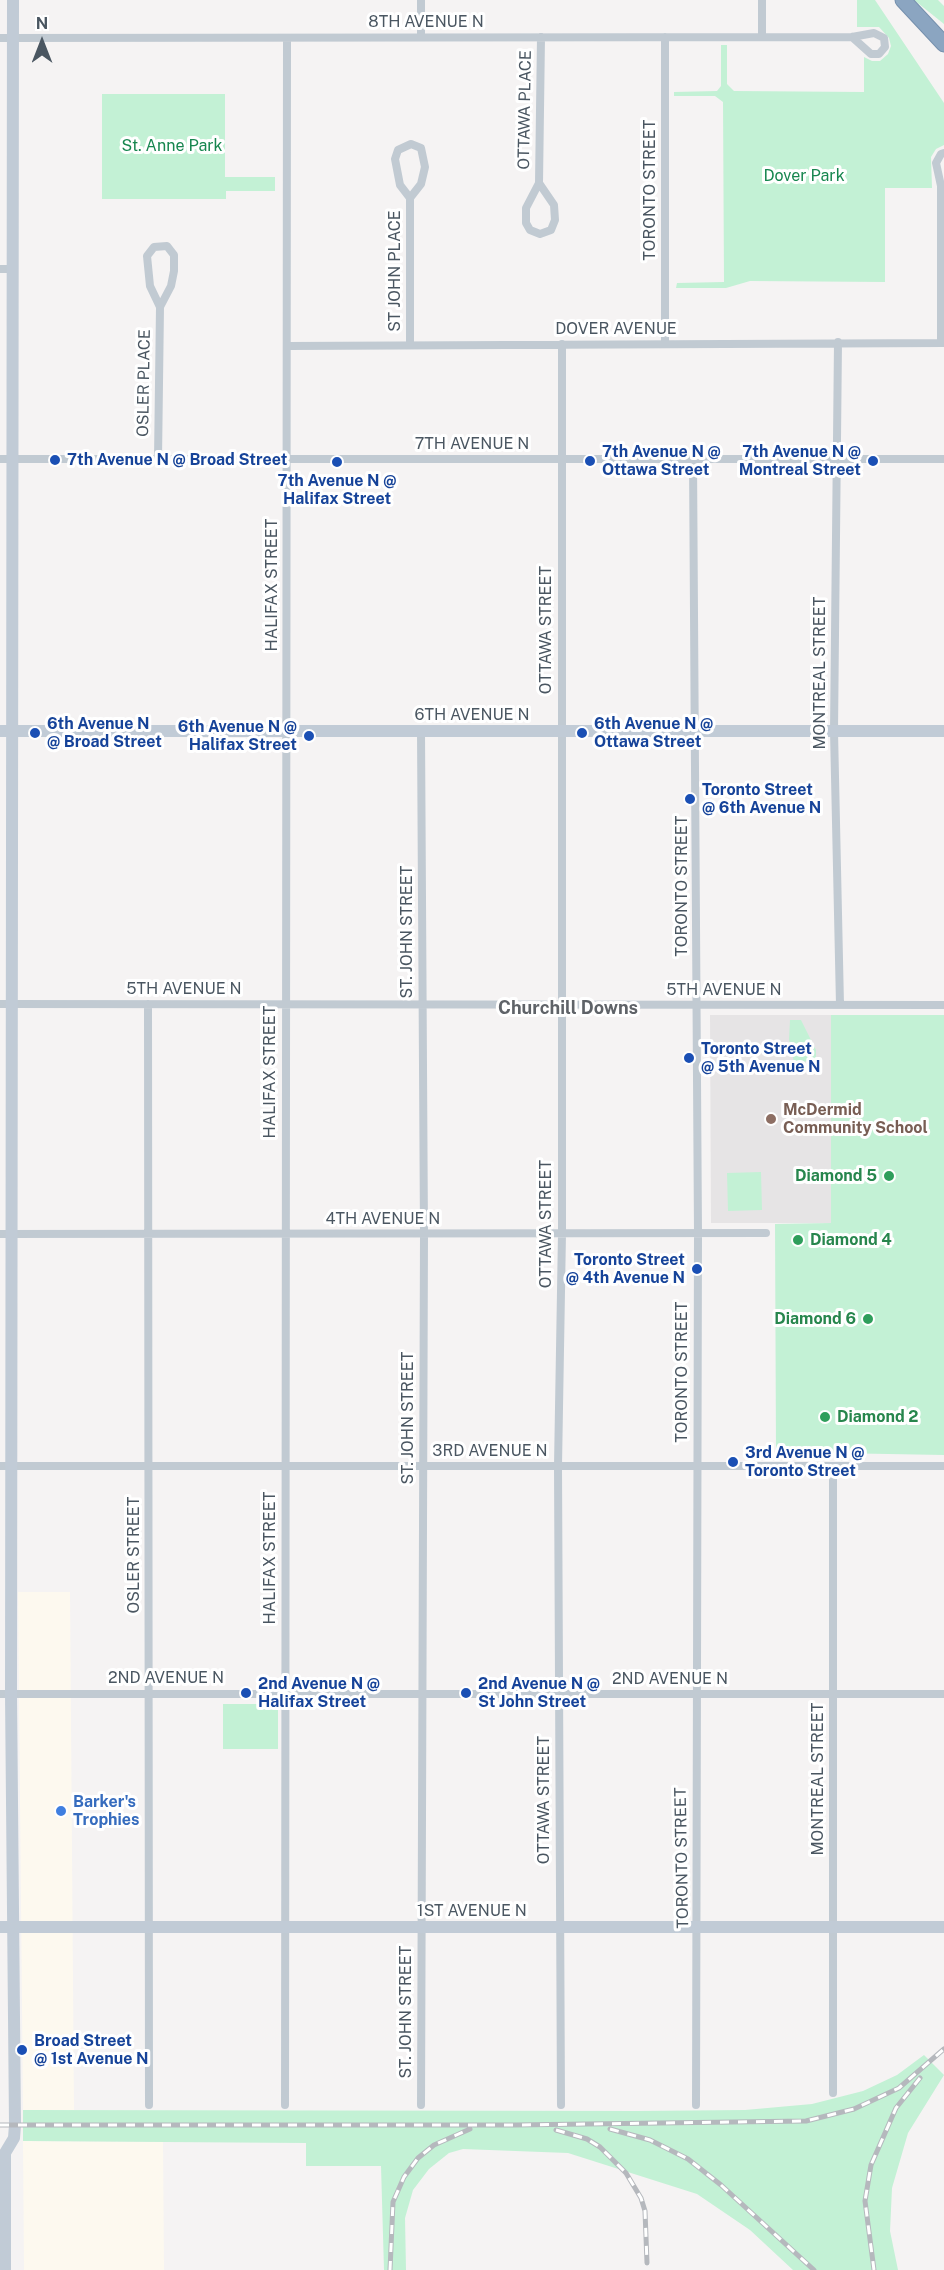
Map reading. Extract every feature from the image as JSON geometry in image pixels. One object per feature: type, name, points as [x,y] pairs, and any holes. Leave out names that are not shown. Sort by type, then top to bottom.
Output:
[{"type":"highway","points":[[903,0],[944,44]]},
{"type":"main road","points":[[5,2270],[3,2149],[14,2138],[15,2131],[6,1927],[6,459],[7,269],[13,0]]},
{"type":"main road","name":"6TH AVENUE N","points":[[6,731],[944,731]]},
{"type":"main road","name":"1ST AVENUE N","points":[[6,1927],[944,1927]]},
{"type":"street","points":[[421,0],[421,37]]},
{"type":"street","points":[[762,0],[762,37]]},
{"type":"street","name":"OTTAWA PLACE","points":[[539,183],[554,205],[555,220],[550,230],[540,234],[530,230],[526,223],[526,208],[539,183],[541,37]]},
{"type":"street","name":"TORONTO STREET","points":[[664,37],[665,343]]},
{"type":"street","name":"8TH AVENUE N","points":[[0,38],[852,37]]},
{"type":"street","name":"HALIFAX STREET","points":[[285,2105],[287,38]]},
{"type":"street","name":"ST JOHN PLACE","points":[[410,198],[421,184],[425,167],[420,148],[411,144],[398,150],[395,159],[400,185],[410,198],[410,345]]},
{"type":"street","points":[[943,343],[942,185],[936,163],[944,153]]},
{"type":"street","name":"OSLER PLACE","points":[[158,459],[160,308],[150,286],[147,256],[154,247],[167,246],[174,255],[174,271],[171,286],[160,308]]},
{"type":"street","name":"MONTREAL STREET","points":[[838,342],[834,731],[840,1005]]},
{"type":"street","name":"DOVER AVENUE","points":[[288,346],[943,343]]},
{"type":"street","name":"OTTAWA STREET","points":[[561,2105],[558,1466],[562,1233],[562,344]]},
{"type":"street","name":"7TH AVENUE N","points":[[6,459],[944,459]]},
{"type":"street","name":"TORONTO STREET","points":[[693,459],[697,731],[698,1233],[696,2105]]},
{"type":"street","name":"ST. JOHN STREET","points":[[421,731],[424,1233],[421,2105]]},
{"type":"street","name":"5TH AVENUE N","points":[[6,1004],[944,1005]]},
{"type":"street","name":"OSLER STREET","points":[[148,1004],[149,2105]]},
{"type":"street","name":"4TH AVENUE N","points":[[6,1234],[766,1233]]},
{"type":"street","name":"3RD AVENUE N","points":[[6,1466],[944,1466]]},
{"type":"street","name":"MONTREAL STREET","points":[[832,2093],[833,1466]]},
{"type":"street","name":"2ND AVENUE N","points":[[6,1694],[944,1694]]},
{"type":"shaded area","name":"McDermid Community School","points":[[710,1015],[831,1015],[831,1223],[711,1223]]},
{"type":"shaded area","points":[[18,1592],[70,1592],[74,2110],[23,2110]]},
{"type":"shaded area","points":[[23,2141],[163,2142],[164,2270],[24,2270]]},
{"type":"green space","name":"Dover Park","points":[[857,0],[875,0],[944,103],[944,145],[936,149],[931,157],[932,188],[885,188],[885,282],[750,281],[726,288],[676,288],[677,283],[724,282],[723,102],[715,96],[674,96],[674,92],[717,91],[721,86],[721,45],[727,45],[727,84],[734,91],[864,92],[864,57],[872,61],[880,61],[888,54],[891,46],[889,38],[879,27],[857,27]]},
{"type":"green space","points":[[914,0],[938,0],[944,6],[944,24]]},
{"type":"green space","name":"St. Anne Park","points":[[102,94],[225,94],[225,177],[275,177],[275,191],[226,191],[226,199],[102,199]]},
{"type":"green space","points":[[831,1015],[944,1015],[944,1455],[776,1452],[775,1224],[831,1223]]},
{"type":"green space","points":[[790,1020],[801,1020],[816,1050],[816,1061],[794,1062],[789,1040]]},
{"type":"green space","points":[[761,1172],[762,1210],[728,1211],[727,1173]]},
{"type":"green space","points":[[223,1704],[278,1704],[278,1749],[223,1749]]},
{"type":"green space","points":[[924,2055],[944,2075],[908,2133],[892,2188],[890,2231],[898,2270],[793,2270],[750,2230],[697,2194],[568,2153],[463,2149],[449,2153],[429,2169],[413,2190],[405,2218],[406,2270],[384,2270],[381,2166],[306,2166],[306,2143],[23,2141],[23,2110],[637,2111],[745,2110],[812,2104],[863,2091],[897,2075]]},
{"type":"railway","points":[[0,2125],[514,2125],[806,2121],[854,2109],[899,2088],[944,2049]]},
{"type":"railway","points":[[874,2270],[865,2201],[871,2165],[896,2108],[920,2078]]},
{"type":"railway","points":[[390,2270],[393,2202],[404,2177],[418,2158],[434,2145],[470,2129]]},
{"type":"railway","points":[[610,2129],[650,2140],[688,2159],[721,2185],[814,2270]]},
{"type":"railway","points":[[556,2130],[587,2139],[600,2147],[626,2173],[641,2198],[645,2211],[647,2263]]},
{"type":"place","name":"7th Avenue N @ Broad Street","points":[[55,460]]},
{"type":"place","name":"7th Avenue N @ Ottawa Street","points":[[590,461]]},
{"type":"place","name":"7th Avenue N @ Montreal Street","points":[[873,461]]},
{"type":"place","name":"7th Avenue N @ Halifax Street","points":[[337,462]]},
{"type":"place","name":"6th Avenue N @ Broad Street","points":[[35,733]]},
{"type":"place","name":"6th Avenue N @ Ottawa Street","points":[[582,733]]},
{"type":"place","name":"6th Avenue N @ Halifax Street","points":[[309,736]]},
{"type":"place","name":"Toronto Street @ 6th Avenue N","points":[[690,799]]},
{"type":"place","name":"Toronto Street @ 5th Avenue N","points":[[689,1058]]},
{"type":"place","name":"McDermid Community School","points":[[771,1119]]},
{"type":"place","name":"Diamond 5","points":[[889,1176]]},
{"type":"place","name":"Diamond 4","points":[[798,1240]]},
{"type":"place","name":"Toronto Street @ 4th Avenue N","points":[[697,1269]]},
{"type":"place","name":"Diamond 6","points":[[868,1319]]},
{"type":"place","name":"Diamond 2","points":[[825,1417]]},
{"type":"place","name":"3rd Avenue N @ Toronto Street","points":[[733,1462]]},
{"type":"place","name":"2nd Avenue N @ Halifax Street","points":[[246,1693]]},
{"type":"place","name":"2nd Avenue N @ St John Street","points":[[466,1693]]},
{"type":"place","name":"Barker's Trophies","points":[[61,1811]]},
{"type":"place","name":"Broad Street @ 1st Avenue N","points":[[22,2050]]},
{"type":"district","name":"Churchill Downs","points":[[568,1008]]}]
